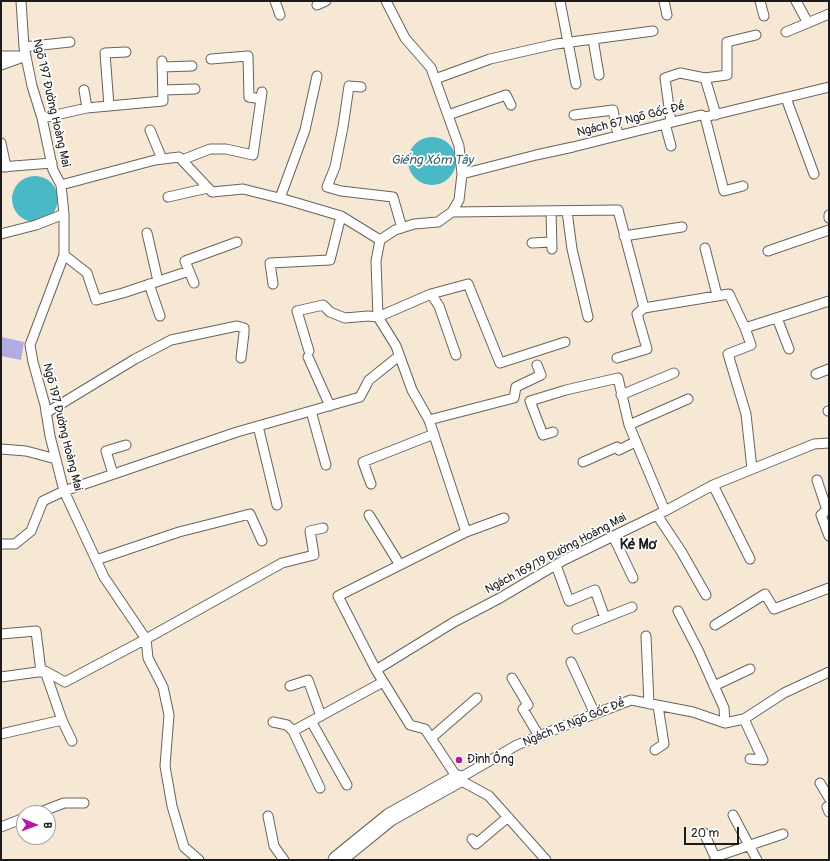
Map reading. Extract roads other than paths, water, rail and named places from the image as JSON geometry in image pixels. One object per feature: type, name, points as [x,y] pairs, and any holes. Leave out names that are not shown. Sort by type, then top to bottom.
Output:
[{"type":"street","name":"Ngách 15 Ngõ Gốc Đề","points":[[337,860],[390,817],[458,779]]},
{"type":"lane","name":"Ngõ 197 Đường Hoàng Mai","points":[[21,1],[25,51],[32,86],[42,118],[53,170],[61,185],[64,214],[64,256],[30,345],[64,491],[104,577],[146,639],[148,658],[163,687],[169,715],[165,766],[172,806],[184,847],[199,860]]},
{"type":"lane","points":[[275,1],[280,15]]},
{"type":"lane","points":[[317,5],[326,1]]},
{"type":"lane","points":[[560,1],[576,84]]},
{"type":"lane","points":[[664,1],[667,15]]},
{"type":"lane","points":[[760,1],[764,16]]},
{"type":"lane","points":[[796,1],[808,23]]},
{"type":"lane","points":[[390,3],[405,38],[431,68],[458,146],[462,174],[459,200],[452,212],[438,222],[414,224],[395,230],[380,240],[376,261],[378,317],[396,346],[412,390],[429,420],[466,532]]},
{"type":"lane","points":[[786,32],[829,14]]},
{"type":"lane","points":[[435,79],[490,60],[569,42],[653,31]]},
{"type":"lane","points":[[671,146],[665,78],[680,73],[704,78],[727,74],[727,42],[756,34]]},
{"type":"lane","points":[[593,39],[599,75]]},
{"type":"lane","points":[[1,56],[70,42]]},
{"type":"lane","points":[[1,65],[25,51]]},
{"type":"lane","points":[[109,106],[105,53],[126,52]]},
{"type":"lane","points":[[182,160],[210,149],[226,149],[253,155],[262,95],[250,97],[248,56],[211,59]]},
{"type":"lane","points":[[42,118],[87,108],[163,101],[162,64],[192,66]]},
{"type":"lane","points":[[280,198],[305,130],[316,76]]},
{"type":"lane","points":[[704,78],[716,115]]},
{"type":"lane","points":[[361,87],[348,86],[336,166],[327,187],[341,191],[393,197],[402,228]]},
{"type":"lane","name":"Ngách 67 Ngõ Gốc Đề","points":[[462,174],[536,154],[573,147],[700,115],[705,117],[716,115],[829,87]]},
{"type":"lane","points":[[163,90],[195,89]]},
{"type":"lane","points":[[84,90],[87,108]]},
{"type":"lane","points":[[448,115],[506,95],[511,105]]},
{"type":"lane","points":[[786,98],[814,174]]},
{"type":"lane","points":[[574,115],[613,110],[618,135]]},
{"type":"lane","points":[[705,117],[724,191],[743,186]]},
{"type":"lane","points":[[150,130],[162,159]]},
{"type":"lane","points":[[1,143],[4,167],[52,163]]},
{"type":"lane","points":[[61,185],[155,160],[179,157],[212,192],[243,189],[280,198],[341,216],[380,240]]},
{"type":"lane","points":[[168,197],[208,188]]},
{"type":"lane","points":[[452,212],[618,210],[644,308]]},
{"type":"lane","points":[[532,243],[552,246],[551,211]]},
{"type":"lane","points":[[567,211],[572,249],[588,317]]},
{"type":"lane","points":[[1,234],[64,214]]},
{"type":"lane","points":[[273,284],[270,263],[330,260],[341,216]]},
{"type":"lane","points":[[624,236],[682,227]]},
{"type":"lane","points":[[768,251],[829,230]]},
{"type":"lane","points":[[147,233],[158,281]]},
{"type":"lane","points":[[194,283],[185,261],[237,242]]},
{"type":"lane","points":[[705,248],[717,295]]},
{"type":"lane","points":[[64,256],[87,273],[96,300],[123,293],[189,271]]},
{"type":"lane","points":[[149,284],[160,316]]},
{"type":"lane","points":[[330,406],[309,354],[297,311],[323,305],[330,312],[345,318],[368,316],[378,317],[431,294],[468,284],[500,363],[565,342]]},
{"type":"lane","points":[[431,294],[439,306],[456,355]]},
{"type":"lane","points":[[617,358],[647,349],[637,314],[644,308],[729,294],[746,328],[751,345],[728,354],[746,414],[752,469]]},
{"type":"lane","points":[[746,328],[829,300]]},
{"type":"lane","points":[[777,318],[789,349]]},
{"type":"lane","points":[[46,413],[135,359],[171,340],[237,326],[244,328],[241,358]]},
{"type":"lane","points":[[1,544],[15,544],[31,531],[43,501],[64,491],[237,432],[360,398],[369,380],[400,356]]},
{"type":"lane","points":[[514,398],[516,387],[542,375],[537,365]]},
{"type":"lane","points":[[816,374],[829,369]]},
{"type":"lane","points":[[621,395],[674,373]]},
{"type":"lane","points":[[429,420],[514,398],[530,401],[566,390],[618,378],[629,425],[660,513],[706,595]]},
{"type":"lane","points":[[629,425],[688,399]]},
{"type":"lane","points":[[530,401],[543,435],[553,432]]},
{"type":"lane","points":[[311,411],[326,465]]},
{"type":"lane","points":[[258,426],[277,506]]},
{"type":"lane","points":[[371,484],[363,462],[434,434]]},
{"type":"lane","points":[[583,462],[617,447],[619,450],[636,442]]},
{"type":"lane","name":"Ngách 169/19 Đường Hoàng Mai","points":[[376,670],[454,622],[500,598],[556,565],[713,485],[814,444],[829,443]]},
{"type":"lane","points":[[113,474],[106,450],[126,445]]},
{"type":"lane","points":[[1,449],[26,450],[56,458]]},
{"type":"lane","points":[[817,480],[827,510],[821,515],[829,536]]},
{"type":"lane","points":[[713,485],[750,559]]},
{"type":"lane","points":[[96,560],[179,532],[250,514],[262,541]]},
{"type":"lane","points":[[369,515],[400,565]]},
{"type":"lane","points":[[504,518],[466,532],[338,596],[376,670],[410,724],[425,728],[458,779],[489,796],[546,860]]},
{"type":"lane","points":[[1,677],[43,672],[64,682],[146,639],[282,563],[314,555],[310,531],[323,528]]},
{"type":"lane","points":[[613,536],[633,578]]},
{"type":"lane","points":[[556,565],[569,601],[595,590],[605,618]]},
{"type":"lane","points":[[715,625],[765,594],[774,609],[829,588]]},
{"type":"lane","points":[[577,629],[632,607]]},
{"type":"lane","points":[[678,611],[699,652],[724,708],[725,722]]},
{"type":"lane","points":[[1,634],[36,631],[43,672],[72,741]]},
{"type":"lane","points":[[646,636],[649,704]]},
{"type":"lane","points":[[571,662],[595,714]]},
{"type":"lane","points":[[714,686],[750,669]]},
{"type":"lane","name":"Ngách 15 Ngõ Gốc Đề","points":[[458,779],[517,745],[631,700],[694,712],[725,722],[744,719],[784,692],[829,672]]},
{"type":"lane","points":[[512,678],[528,705],[523,709],[539,736]]},
{"type":"lane","points":[[290,686],[308,680],[321,716]]},
{"type":"lane","points":[[293,731],[383,682]]},
{"type":"lane","points":[[431,738],[477,698]]},
{"type":"lane","points":[[655,750],[664,744],[658,706]]},
{"type":"lane","points":[[744,719],[763,760],[750,759]]},
{"type":"lane","points":[[1,734],[62,720]]},
{"type":"lane","points":[[311,721],[347,786]]},
{"type":"lane","points":[[273,722],[287,725],[293,731],[320,788]]},
{"type":"lane","points":[[820,782],[829,798]]},
{"type":"lane","points":[[56,806],[64,803],[84,803]]},
{"type":"lane","points":[[829,806],[827,807],[829,812]]},
{"type":"lane","points":[[733,815],[757,860]]},
{"type":"lane","points":[[268,816],[274,846],[284,860]]},
{"type":"lane","points":[[472,838],[476,844],[508,817]]},
{"type":"lane","points":[[1,827],[16,821]]},
{"type":"lane","points":[[704,833],[715,857],[782,834]]},
{"type":"water","name":"Giếng Xóm Tây","points":[[427,137],[437,137],[446,141],[452,147],[456,156],[456,166],[452,175],[446,181],[437,185],[427,185],[418,181],[412,175],[408,166],[408,156],[412,147],[418,141]]},
{"type":"water","points":[[30,176],[40,176],[48,180],[54,186],[58,194],[58,204],[54,212],[48,218],[40,222],[30,222],[22,218],[16,212],[12,204],[12,194],[16,186],[22,180]]},
{"type":"place","name":"Đình Ông","points":[[459,760]]},
{"type":"district","name":"Kẻ Mơ","points":[[638,545]]}]
